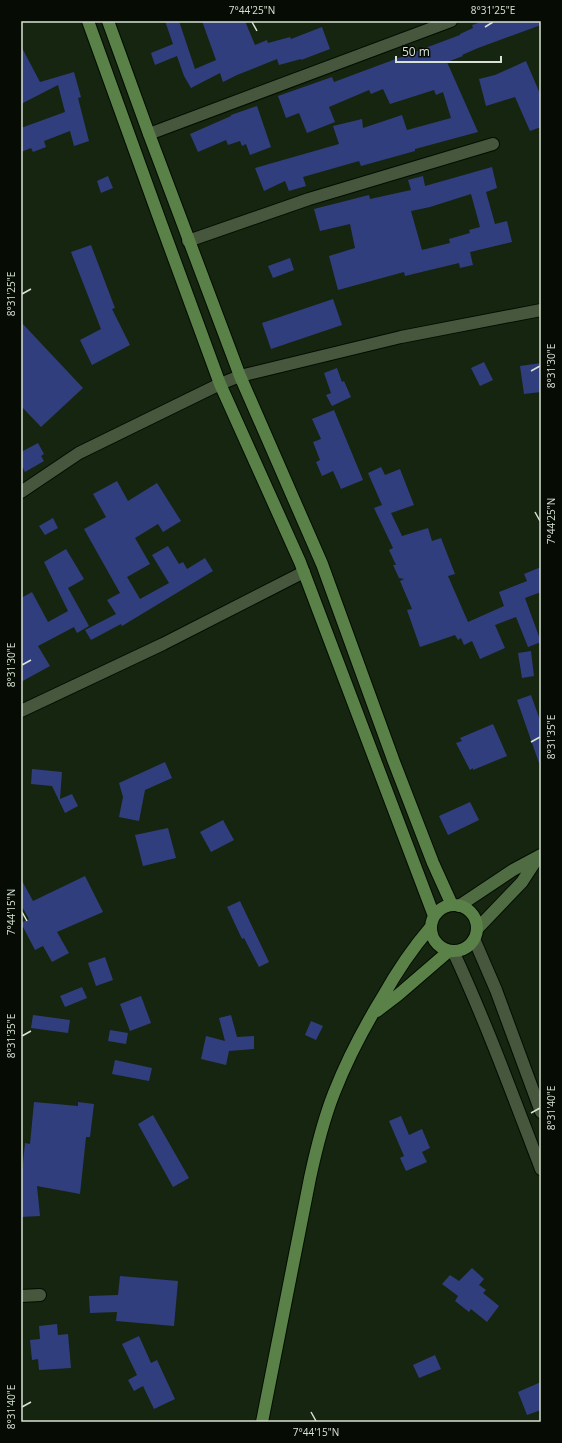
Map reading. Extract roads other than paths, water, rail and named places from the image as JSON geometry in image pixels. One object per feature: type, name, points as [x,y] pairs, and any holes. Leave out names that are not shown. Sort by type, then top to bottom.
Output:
[{"type":"main road","points":[[88,21],[220,384],[304,572],[434,916]]},
{"type":"main road","points":[[110,22],[188,241],[240,376],[322,564],[394,762],[433,863],[456,905],[465,908],[474,917],[475,934]]},
{"type":"main road","points":[[158,215],[177,207]]},
{"type":"main road","points":[[262,1422],[301,1218],[317,1148],[334,1094],[347,1062],[371,1016],[405,959],[430,928],[434,916],[438,910],[456,905],[513,870],[539,857]]},
{"type":"main road","points":[[430,928],[436,943],[442,948],[451,951],[463,949],[522,882],[539,857]]},
{"type":"main road","points":[[371,1016],[451,951]]},
{"type":"street","points":[[149,134],[451,21]]},
{"type":"street","points":[[188,241],[309,199],[493,144]]},
{"type":"street","points":[[21,492],[79,454],[220,384],[240,376],[401,337],[541,310]]},
{"type":"street","points":[[21,711],[163,644],[304,572]]},
{"type":"street","points":[[475,934],[541,1112]]},
{"type":"street","points":[[451,951],[469,985],[541,1169]]},
{"type":"street","points":[[21,1296],[40,1295]]}]
